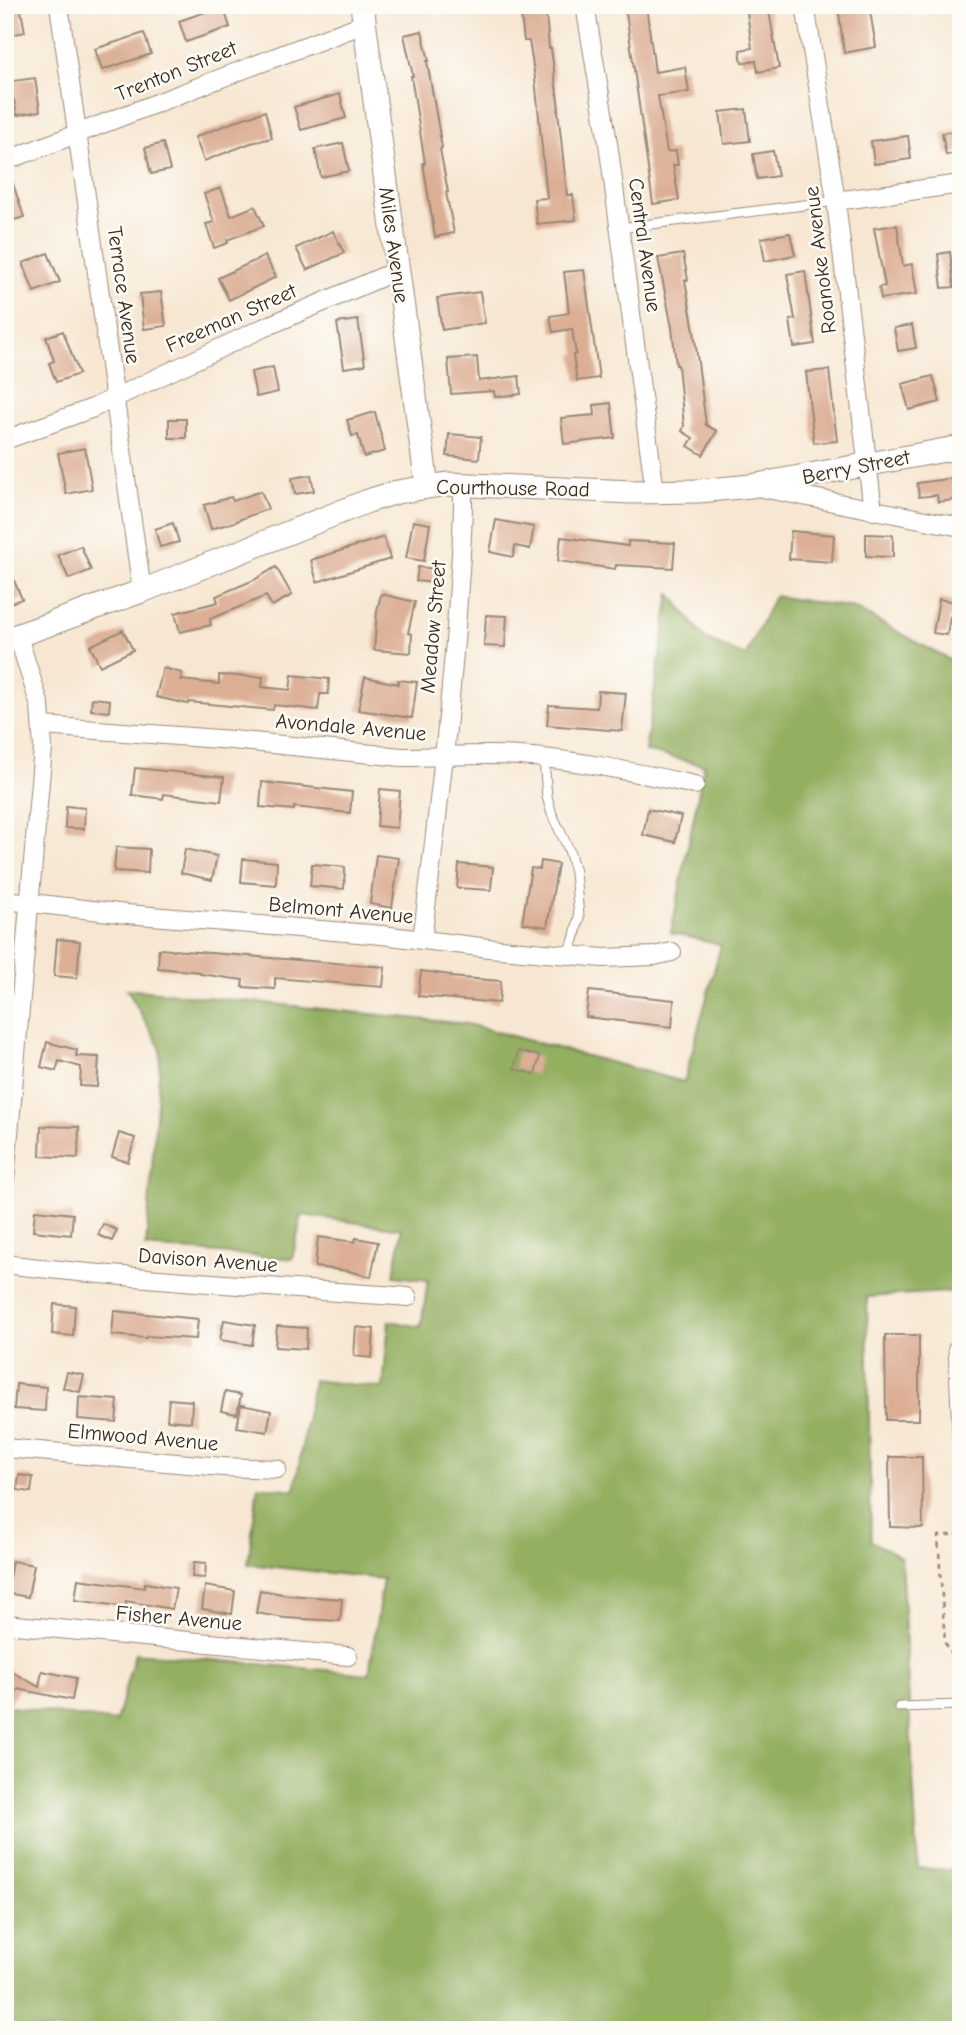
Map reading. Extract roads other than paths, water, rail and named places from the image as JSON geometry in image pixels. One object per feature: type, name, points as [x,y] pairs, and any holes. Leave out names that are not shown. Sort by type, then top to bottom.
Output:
[{"type":"street","name":"Terrace Avenue","points":[[59,5],[142,591]]},
{"type":"street","name":"Central Avenue","points":[[585,5],[620,228],[655,492]]},
{"type":"street","name":"Roanoke Avenue","points":[[805,5],[836,201],[873,511]]},
{"type":"street","name":"Trenton Street","points":[[5,161],[229,74],[363,15]]},
{"type":"street","name":"Miles Avenue","points":[[363,15],[427,486]]},
{"type":"street","points":[[836,201],[961,184]]},
{"type":"street","name":"Freeman Street","points":[[5,440],[93,408],[263,328],[398,270]]},
{"type":"street","name":"Berry Street","points":[[751,486],[961,447]]},
{"type":"street","name":"Courthouse Road","points":[[12,638],[142,591],[368,501],[427,486],[463,484],[655,492],[751,486],[961,527]]},
{"type":"street","name":"Meadow Street","points":[[422,940],[444,755],[464,521],[463,484]]},
{"type":"street","points":[[5,1179],[10,1079],[44,748],[43,726],[35,686],[12,638]]},
{"type":"street","name":"Avondale Avenue","points":[[43,726],[232,740],[402,757],[463,754],[544,759],[594,765],[695,785]]},
{"type":"street","name":"Belmont Avenue","points":[[5,900],[567,955],[629,958],[672,952]]},
{"type":"street","name":"Davison Avenue","points":[[5,1264],[78,1273],[408,1297]]},
{"type":"street","name":"Elmwood Avenue","points":[[5,1448],[277,1469]]},
{"type":"street","name":"Fisher Avenue","points":[[5,1624],[348,1656]]},
{"type":"lane","points":[[620,228],[836,201]]},
{"type":"lane","points":[[544,759],[547,797],[575,872],[579,917],[574,940],[567,955]]},
{"type":"lane","points":[[953,1347],[961,1514]]},
{"type":"lane","points":[[899,1707],[961,1705]]}]
